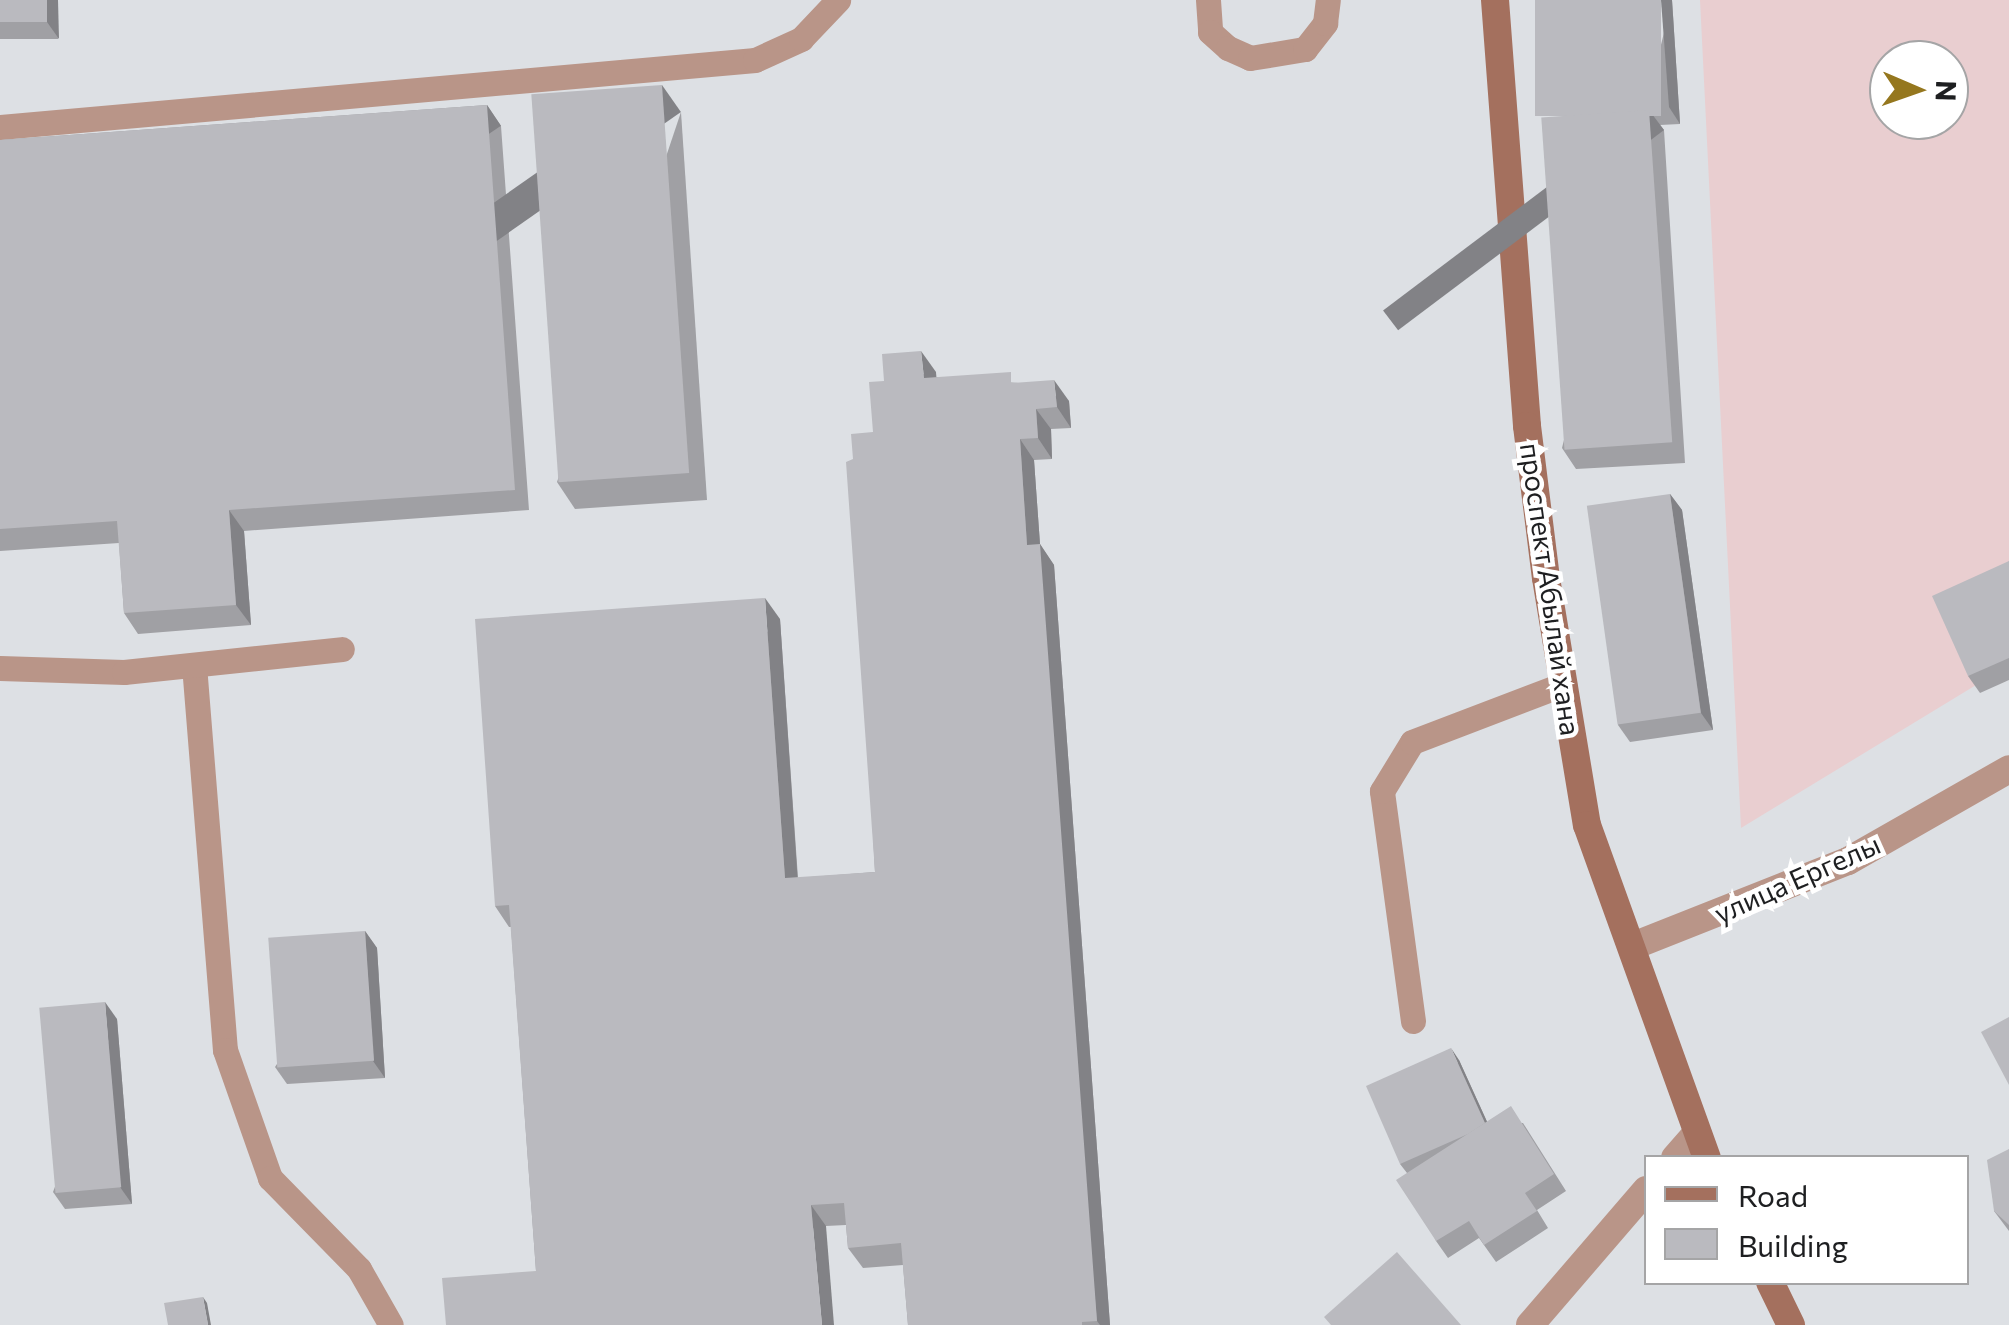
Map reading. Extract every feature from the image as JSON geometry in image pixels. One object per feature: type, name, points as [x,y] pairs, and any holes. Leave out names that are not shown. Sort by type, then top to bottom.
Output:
[{"type":"main road","name":"проспект Абылай хана","points":[[1495,0],[1527,426],[1587,825],[1702,1146]]},
{"type":"main road","points":[[1771,1285],[1791,1325]]},
{"type":"street","name":"улица Ергелы","points":[[1633,946],[1848,861],[2009,769]]},
{"type":"street","points":[[1530,1325],[1644,1192]]},
{"type":"lane","points":[[0,127],[755,60],[801,39],[838,0]]},
{"type":"lane","points":[[1208,0],[1210,32],[1228,48],[1250,58],[1305,50],[1324,23],[1328,0]]},
{"type":"lane","points":[[0,668],[124,672],[342,649]]},
{"type":"lane","points":[[194,665],[225,1050],[270,1178],[360,1269],[391,1325]]},
{"type":"lane","points":[[1413,1021],[1382,791],[1412,742],[1564,684]]},
{"type":"shaded area","points":[[1700,0],[2009,0],[2009,665],[1741,828]]},
{"type":"building","points":[[0,0],[47,0],[47,22],[0,22]]},
{"type":"building","points":[[1535,0],[1661,0],[1661,116],[1535,116]]},
{"type":"building","points":[[662,85],[689,473],[558,482],[531,94]]},
{"type":"building","points":[[487,105],[515,490],[229,510],[236,605],[124,613],[117,521],[0,529],[0,140]]},
{"type":"building","points":[[1649,110],[1672,442],[1564,450],[1541,118]]},
{"type":"building","points":[[921,351],[924,378],[1011,372],[1011,383],[1054,380],[1057,407],[1036,409],[1038,438],[1020,439],[1027,545],[1040,544],[1097,1321],[1082,1325],[908,1325],[901,1243],[848,1248],[844,1203],[811,1205],[822,1325],[446,1325],[442,1278],[536,1271],[509,905],[495,906],[475,619],[765,598],[785,878],[875,872],[846,462],[853,459],[851,434],[873,432],[869,382],[884,381],[882,354]]},
{"type":"building","points":[[1670,494],[1701,713],[1618,725],[1587,506]]},
{"type":"building","points":[[2009,561],[2009,658],[1968,676],[1932,596]]},
{"type":"building","points":[[365,931],[374,1061],[277,1067],[268,938]]},
{"type":"building","points":[[105,1002],[121,1187],[55,1193],[39,1008]]},
{"type":"building","points":[[2009,1017],[2009,1085],[1981,1032]]},
{"type":"building","points":[[1451,1048],[1485,1123],[1400,1164],[1366,1086]]},
{"type":"building","points":[[1511,1106],[1554,1174],[1525,1193],[1537,1211],[1484,1245],[1469,1221],[1436,1241],[1396,1180]]},
{"type":"building","points":[[2009,1149],[2009,1225],[1994,1211],[1987,1160]]},
{"type":"building","points":[[1397,1252],[1461,1325],[1331,1325],[1324,1317]]},
{"type":"building","points":[[203,1297],[208,1325],[168,1325],[164,1303]]}]
